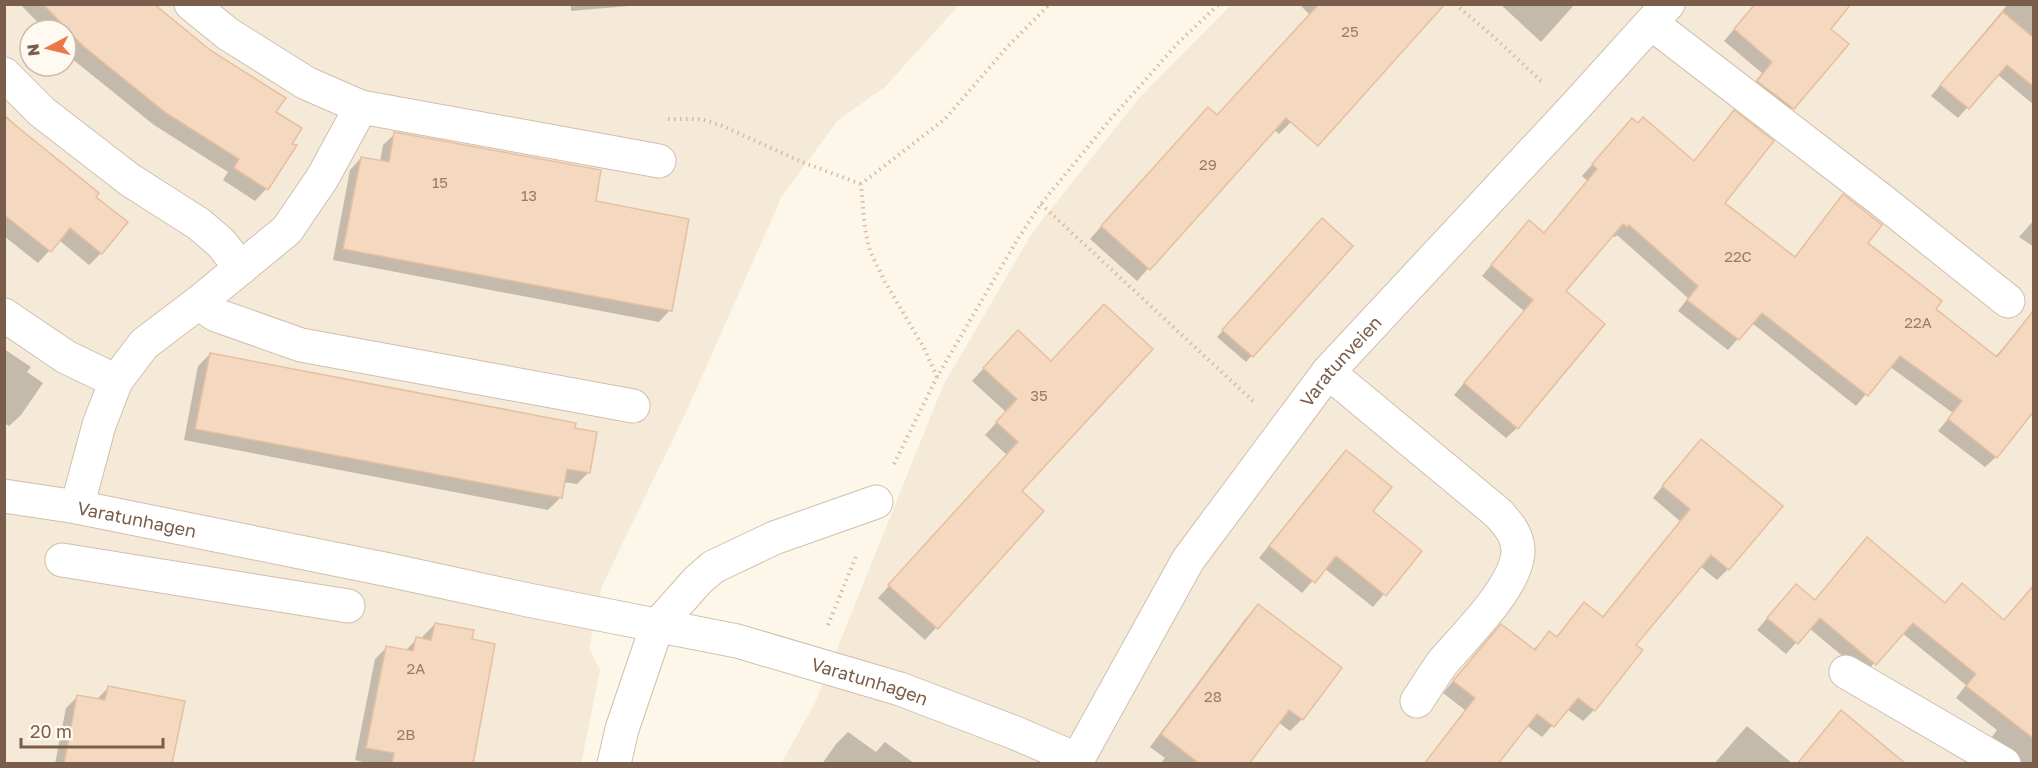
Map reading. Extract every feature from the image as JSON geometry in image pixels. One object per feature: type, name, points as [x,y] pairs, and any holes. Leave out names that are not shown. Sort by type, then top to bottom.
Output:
[{"type":"street","points":[[191,4],[228,34],[306,83],[361,107],[659,161]]},
{"type":"street","points":[[1659,14],[1880,199],[2008,301]]},
{"type":"street","name":"Varatunveien","points":[[1075,761],[1188,560],[1328,372],[1659,14]]},
{"type":"street","points":[[4,74],[50,119],[130,180],[199,224],[221,243],[241,268]]},
{"type":"street","name":"Varatunhagen","points":[[361,107],[323,177],[287,230],[144,344],[116,381],[99,425],[77,507],[737,641],[900,689],[1013,732],[1075,761]]},
{"type":"street","points":[[198,303],[216,315],[301,345],[633,406]]},
{"type":"street","points":[[4,315],[66,357],[116,381]]},
{"type":"street","points":[[1328,372],[1498,513],[1511,527],[1516,539],[1518,552],[1514,570],[1497,598],[1441,665],[1418,701]]},
{"type":"street","points":[[4,496],[77,507]]},
{"type":"street","points":[[614,764],[622,729],[657,626],[713,567],[774,538],[876,502]]},
{"type":"street","points":[[62,560],[348,606]]},
{"type":"street","points":[[1846,672],[2004,764]]},
{"type":"path","points":[[937,377],[924,348],[885,282],[870,251],[865,230],[861,184],[945,119],[1008,46],[1050,4]]},
{"type":"path","points":[[813,662],[876,502],[937,377],[1017,240],[1041,204],[1109,121],[1178,43],[1219,4]]},
{"type":"path","points":[[1455,4],[1494,37],[1532,75],[1574,108]]},
{"type":"path","points":[[1041,204],[1285,430]]},
{"type":"shaded area","points":[[4,5],[959,5],[885,87],[838,120],[782,196],[686,412],[602,586],[589,649],[600,670],[581,764],[5,763]]},
{"type":"shaded area","points":[[1231,5],[2033,5],[2033,763],[781,764],[816,701],[943,386],[1032,233],[1140,97]]},
{"type":"building","points":[[43,4],[154,4],[210,50],[286,98],[276,112],[302,128],[292,144],[297,145],[268,190],[234,168],[239,159],[166,113],[83,46],[78,41],[78,18],[56,18]]},
{"type":"building","points":[[1319,4],[1445,4],[1318,146],[1286,118],[1150,270],[1101,226],[1208,107],[1217,115]]},
{"type":"building","points":[[1755,4],[1851,4],[1831,29],[1849,44],[1794,109],[1757,81],[1772,62],[1734,29]]},
{"type":"building","points":[[2003,12],[2034,38],[2034,87],[2007,65],[1969,109],[1940,85]]},
{"type":"building","points":[[1734,110],[1774,141],[1725,203],[1795,257],[1843,194],[1882,225],[1868,243],[1942,301],[1936,309],[1997,357],[2034,310],[2034,411],[1997,458],[1948,419],[1962,401],[1900,356],[1868,396],[1762,313],[1739,340],[1687,300],[1698,286],[1629,225],[1627,227],[1623,224],[1566,291],[1605,324],[1518,429],[1464,383],[1533,300],[1491,265],[1529,220],[1544,233],[1597,169],[1592,164],[1632,118],[1638,123],[1643,117],[1694,161]]},
{"type":"building","points":[[4,116],[99,193],[96,197],[128,222],[102,254],[70,228],[51,252],[4,215]]},
{"type":"building","points":[[394,132],[601,170],[596,201],[689,219],[672,311],[343,249],[361,157],[389,162]]},
{"type":"building","points":[[1322,218],[1353,246],[1253,357],[1222,330]]},
{"type":"building","points":[[1104,304],[1153,349],[1022,491],[1044,511],[938,629],[888,585],[1018,442],[996,422],[1017,399],[983,368],[1018,330],[1051,361]]},
{"type":"building","points":[[210,353],[576,423],[575,428],[597,432],[590,473],[567,469],[562,498],[195,429]]},
{"type":"building","points":[[1701,439],[1783,506],[1729,570],[1711,555],[1636,645],[1643,650],[1595,711],[1578,698],[1554,727],[1537,714],[1498,764],[1424,764],[1475,698],[1453,681],[1501,624],[1535,650],[1549,631],[1557,637],[1584,602],[1603,617],[1690,509],[1662,486]]},
{"type":"building","points":[[1346,450],[1392,487],[1373,511],[1422,551],[1386,596],[1336,556],[1315,583],[1269,546]]},
{"type":"building","points":[[1867,537],[1945,603],[1962,583],[2004,620],[2034,585],[2034,739],[1966,686],[1976,674],[1913,623],[1876,665],[1820,618],[1798,644],[1767,618],[1796,584],[1815,600]]},
{"type":"building","points":[[1258,604],[1342,668],[1303,720],[1289,710],[1249,764],[1200,764],[1161,734]]},
{"type":"building","points":[[435,623],[474,630],[472,639],[495,644],[473,764],[392,764],[394,753],[366,748],[386,646],[413,651],[416,637],[431,640]]},
{"type":"building","points":[[108,686],[185,701],[172,764],[64,764],[77,695],[105,700]]},
{"type":"building","points":[[1841,710],[1906,764],[1797,764]]}]
